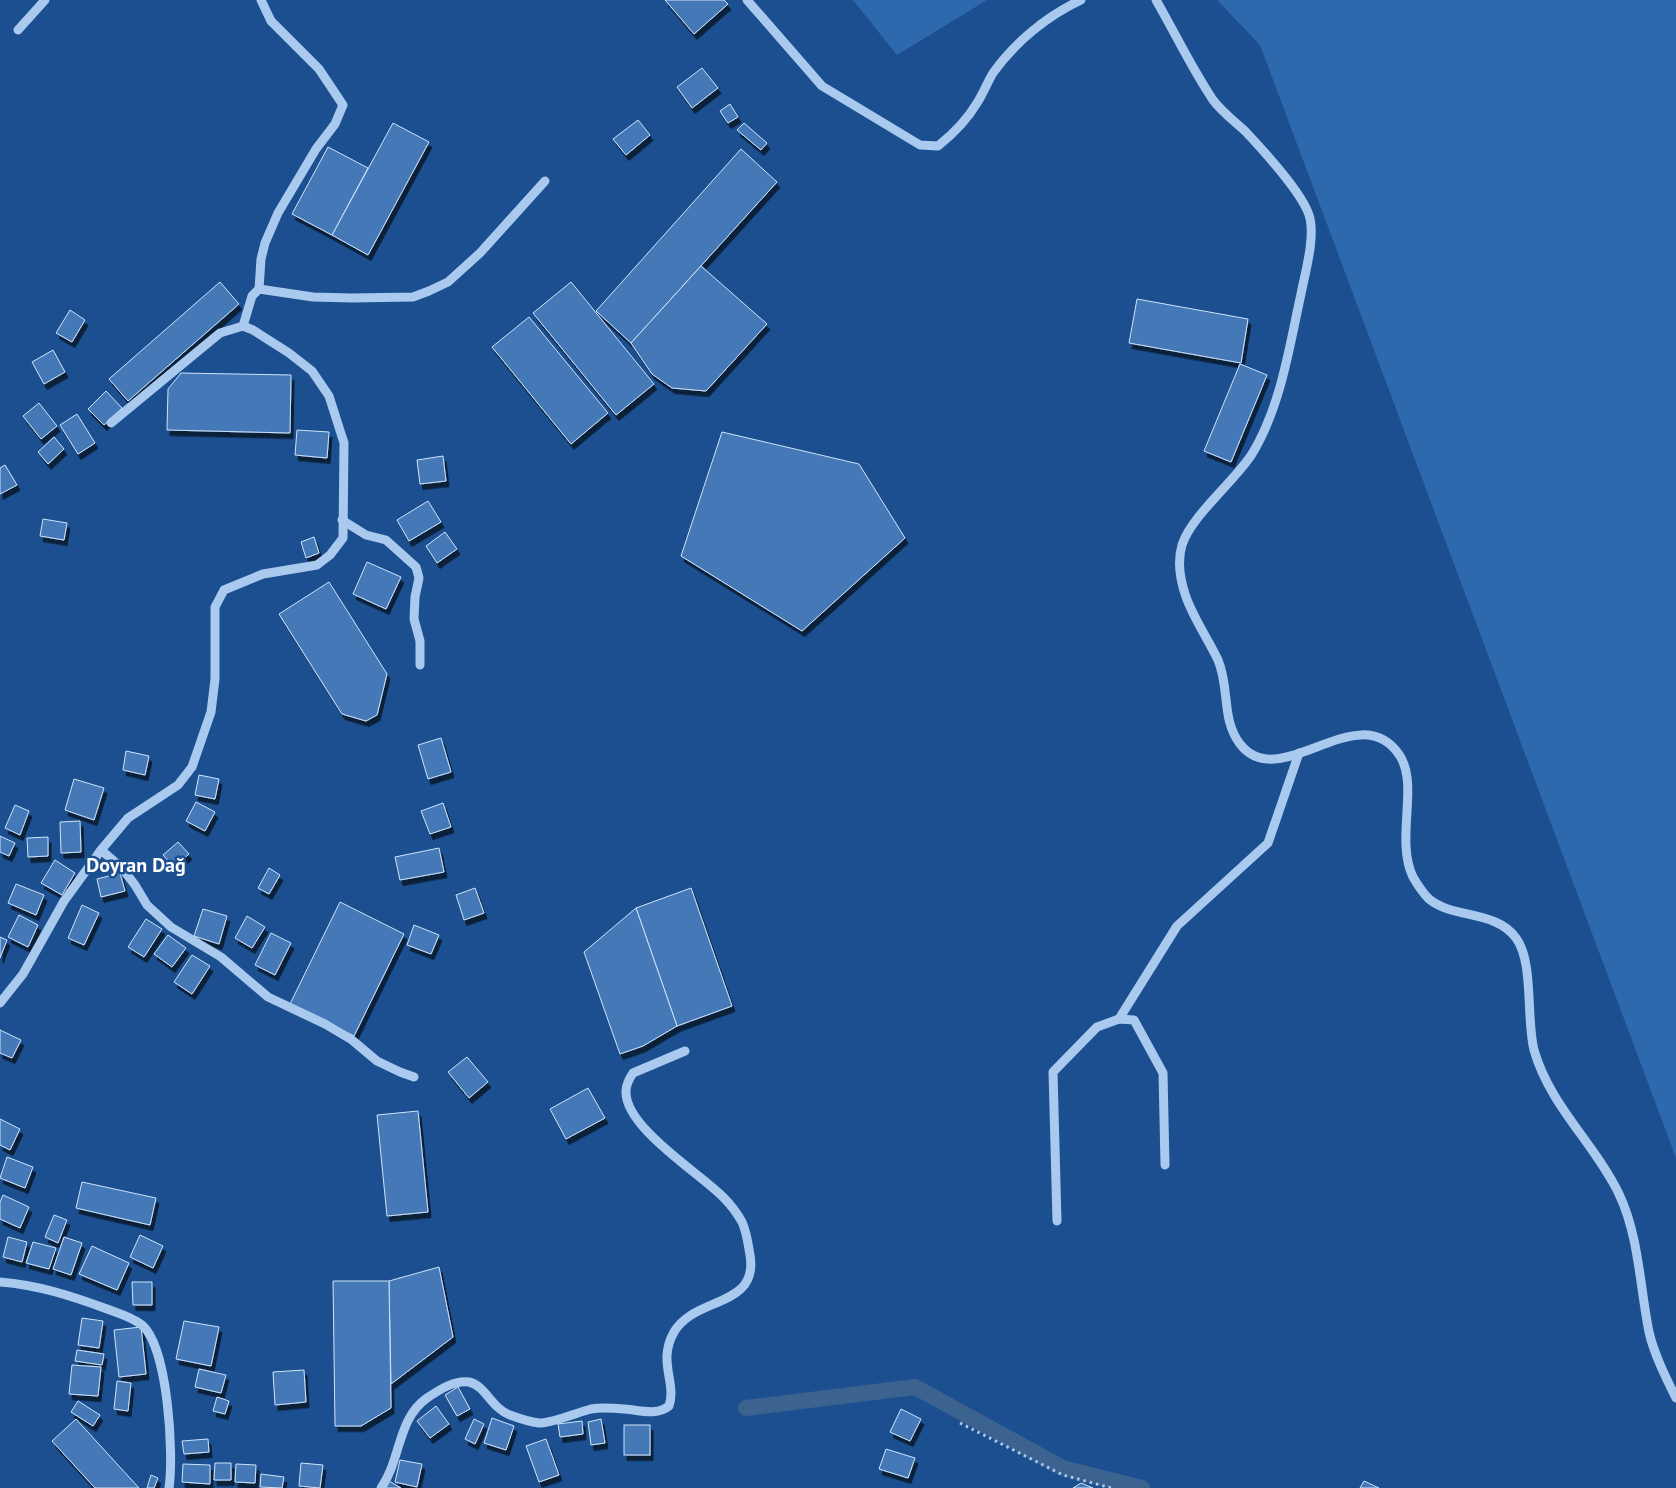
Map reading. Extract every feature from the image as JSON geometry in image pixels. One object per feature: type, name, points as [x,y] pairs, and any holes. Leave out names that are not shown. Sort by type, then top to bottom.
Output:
[{"type":"street","points":[[18,30],[45,0]]},
{"type":"street","points":[[242,326],[252,296],[259,289],[261,259],[265,243],[278,213],[316,148],[336,124],[343,105],[319,69],[271,21],[261,0]]},
{"type":"street","points":[[747,0],[822,86],[920,145],[938,146],[955,132],[976,106],[993,73],[1016,46],[1046,20],[1081,0]]},
{"type":"street","points":[[1156,0],[1215,103],[1246,133],[1280,172],[1300,198],[1310,216],[1311,231],[1308,260],[1290,351],[1267,425],[1252,453],[1237,475],[1191,528],[1183,543],[1178,568],[1186,597],[1219,663],[1231,729],[1242,747],[1257,759],[1274,760],[1345,738],[1367,734],[1384,740],[1397,751],[1407,769],[1405,827],[1407,858],[1411,873],[1428,898],[1444,908],[1503,926],[1516,937],[1524,953],[1534,1050],[1548,1085],[1620,1194],[1633,1232],[1650,1338],[1676,1398]]},
{"type":"street","points":[[259,289],[313,297],[352,298],[412,297],[429,291],[448,282],[480,253],[545,181]]},
{"type":"street","points":[[0,1003],[23,974],[64,900],[100,850],[128,818],[178,785],[192,768],[211,712],[215,679],[215,607],[224,590],[262,574],[317,565],[330,555],[343,538],[344,443],[329,396],[312,371],[253,330],[242,326],[220,333],[111,423]]},
{"type":"street","points":[[342,520],[366,535],[386,540],[416,567],[419,578],[415,598],[414,619],[420,641],[420,665]]},
{"type":"street","points":[[1119,1019],[1177,926],[1268,843],[1299,753]]},
{"type":"street","points":[[100,850],[122,868],[147,905],[171,927],[221,957],[268,997],[352,1040],[378,1061],[414,1077]]},
{"type":"street","points":[[1057,1221],[1053,1072],[1097,1027],[1119,1019],[1134,1020],[1163,1073],[1165,1164]]},
{"type":"street","points":[[381,1488],[392,1470],[403,1432],[411,1414],[426,1398],[450,1384],[473,1383],[479,1387],[493,1404],[506,1414],[540,1423],[592,1409],[658,1412],[669,1406],[671,1399],[666,1354],[675,1331],[692,1314],[741,1291],[751,1273],[746,1236],[735,1211],[723,1197],[658,1142],[634,1115],[627,1098],[628,1080],[633,1073],[685,1052]]},
{"type":"street","points":[[0,1282],[47,1289],[132,1319],[142,1325],[155,1345],[159,1357],[170,1422],[169,1488]]},
{"type":"path","points":[[960,1422],[1063,1474],[1112,1488]]},
{"type":"shaded area","points":[[853,0],[987,0],[897,55]]},
{"type":"shaded area","points":[[1217,0],[1676,0],[1676,1158],[1260,45]]},
{"type":"building","points":[[665,0],[724,0],[728,4],[694,34]]},
{"type":"building","points":[[702,68],[718,88],[692,108],[677,87]]},
{"type":"building","points":[[730,104],[738,117],[728,123],[720,111]]},
{"type":"building","points":[[638,120],[650,135],[626,155],[613,139]]},
{"type":"building","points":[[393,123],[429,142],[368,255],[332,235]]},
{"type":"building","points":[[744,123],[767,143],[761,150],[737,130]]},
{"type":"building","points":[[328,147],[368,168],[332,235],[292,214]]},
{"type":"building","points":[[741,149],[777,182],[631,343],[596,311]]},
{"type":"building","points":[[701,266],[767,324],[706,391],[672,388],[652,374],[631,343]]},
{"type":"building","points":[[220,282],[239,304],[128,401],[109,379]]},
{"type":"building","points":[[571,282],[654,384],[616,415],[533,313]]},
{"type":"building","points":[[1137,299],[1248,319],[1241,363],[1129,343]]},
{"type":"building","points":[[70,310],[85,320],[72,342],[56,333]]},
{"type":"building","points":[[529,317],[608,413],[571,444],[492,347]]},
{"type":"building","points":[[53,350],[65,372],[44,384],[32,362]]},
{"type":"building","points":[[1240,364],[1267,375],[1231,462],[1204,451]]},
{"type":"building","points":[[181,373],[291,375],[290,433],[167,430],[168,389]]},
{"type":"building","points":[[106,391],[122,408],[104,425],[88,409]]},
{"type":"building","points":[[39,403],[57,426],[41,439],[23,416]]},
{"type":"building","points":[[77,414],[95,443],[78,454],[60,425]]},
{"type":"building","points":[[297,430],[329,432],[327,458],[295,455]]},
{"type":"building","points":[[722,432],[859,464],[905,538],[802,631],[681,556]]},
{"type":"building","points":[[54,437],[64,449],[48,464],[38,452]]},
{"type":"building","points":[[443,456],[446,481],[420,484],[417,460]]},
{"type":"building","points":[[5,465],[17,485],[0,494],[0,468]]},
{"type":"building","points":[[428,501],[441,522],[409,541],[397,520]]},
{"type":"building","points":[[43,519],[67,523],[64,540],[40,536]]},
{"type":"building","points":[[445,532],[457,549],[437,563],[426,546]]},
{"type":"building","points":[[314,537],[319,553],[306,558],[301,542]]},
{"type":"building","points":[[367,562],[401,577],[386,609],[353,594]]},
{"type":"building","points":[[329,582],[387,674],[377,715],[366,721],[342,714],[279,614]]},
{"type":"building","points":[[441,738],[451,772],[428,779],[418,745]]},
{"type":"building","points":[[126,751],[149,756],[145,775],[123,770]]},
{"type":"building","points":[[199,775],[219,779],[215,799],[195,795]]},
{"type":"building","points":[[74,779],[104,788],[94,820],[65,810]]},
{"type":"building","points":[[196,802],[215,812],[205,831],[186,821]]},
{"type":"building","points":[[443,803],[451,827],[430,834],[421,811]]},
{"type":"building","points":[[15,805],[29,811],[20,835],[5,828]]},
{"type":"building","points":[[80,821],[81,852],[61,853],[60,822]]},
{"type":"building","points":[[0,836],[15,843],[9,856],[0,852]]},
{"type":"building","points":[[48,837],[48,856],[28,857],[27,838]]},
{"type":"building","points":[[178,842],[189,854],[174,867],[163,855]]},
{"type":"building","points":[[439,848],[444,872],[400,880],[395,857]]},
{"type":"building","points":[[55,860],[75,873],[62,895],[41,883]]},
{"type":"building","points":[[269,868],[280,875],[269,894],[258,888]]},
{"type":"building","points":[[120,873],[125,891],[101,897],[97,879]]},
{"type":"building","points":[[16,884],[44,895],[36,915],[8,903]]},
{"type":"building","points":[[475,888],[484,913],[464,920],[456,895]]},
{"type":"building","points":[[691,888],[732,1006],[677,1026],[636,908]]},
{"type":"building","points":[[340,902],[404,934],[354,1036],[290,1004]]},
{"type":"building","points":[[82,905],[99,913],[84,945],[68,938]]},
{"type":"building","points":[[636,908],[677,1026],[643,1046],[620,1054],[584,952]]},
{"type":"building","points":[[203,909],[227,916],[219,944],[194,936]]},
{"type":"building","points":[[19,915],[38,925],[28,947],[8,937]]},
{"type":"building","points":[[247,916],[265,927],[252,948],[235,938]]},
{"type":"building","points":[[146,919],[162,929],[144,957],[128,947]]},
{"type":"building","points":[[414,925],[439,935],[431,954],[407,945]]},
{"type":"building","points":[[271,933],[291,943],[275,975],[255,965]]},
{"type":"building","points":[[168,935],[186,948],[172,967],[154,954]]},
{"type":"building","points":[[0,937],[7,940],[0,958]]},
{"type":"building","points":[[192,955],[210,966],[192,994],[174,982]]},
{"type":"building","points":[[0,1030],[21,1040],[12,1058],[0,1053]]},
{"type":"building","points":[[467,1057],[488,1082],[469,1098],[448,1072]]},
{"type":"building","points":[[588,1088],[605,1118],[566,1139],[550,1109]]},
{"type":"building","points":[[418,1111],[428,1212],[387,1216],[377,1115]]},
{"type":"building","points":[[0,1119],[20,1129],[10,1150],[0,1145]]},
{"type":"building","points":[[7,1157],[33,1167],[25,1188],[0,1178]]},
{"type":"building","points":[[82,1182],[156,1198],[150,1225],[76,1208]]},
{"type":"building","points":[[3,1195],[29,1207],[20,1228],[0,1219],[0,1202]]},
{"type":"building","points":[[54,1215],[67,1220],[58,1243],[45,1237]]},
{"type":"building","points":[[140,1235],[163,1246],[153,1268],[130,1257]]},
{"type":"building","points":[[8,1237],[27,1242],[22,1262],[3,1257]]},
{"type":"building","points":[[64,1237],[82,1243],[71,1275],[53,1269]]},
{"type":"building","points":[[33,1242],[56,1248],[49,1269],[26,1263]]},
{"type":"building","points":[[92,1246],[129,1263],[117,1290],[79,1274]]},
{"type":"building","points":[[439,1267],[453,1337],[391,1384],[389,1281]]},
{"type":"building","points":[[333,1281],[389,1281],[391,1408],[361,1426],[335,1426]]},
{"type":"building","points":[[132,1282],[152,1282],[152,1305],[133,1305]]},
{"type":"building","points":[[82,1318],[103,1321],[99,1348],[78,1345]]},
{"type":"building","points":[[184,1321],[219,1327],[211,1366],[176,1359]]},
{"type":"building","points":[[141,1327],[146,1374],[119,1377],[114,1330]]},
{"type":"building","points":[[77,1350],[104,1354],[102,1365],[75,1361]]},
{"type":"building","points":[[72,1365],[101,1367],[98,1396],[69,1394]]},
{"type":"building","points":[[199,1369],[226,1375],[221,1393],[195,1387]]},
{"type":"building","points":[[304,1370],[306,1402],[275,1405],[273,1372]]},
{"type":"building","points":[[117,1381],[131,1383],[128,1411],[114,1409]]},
{"type":"building","points":[[458,1387],[470,1409],[457,1416],[445,1395]]},
{"type":"building","points":[[217,1397],[229,1401],[225,1414],[213,1411]]},
{"type":"building","points":[[78,1401],[100,1415],[93,1426],[71,1412]]},
{"type":"building","points":[[436,1406],[449,1424],[430,1438],[417,1421]]},
{"type":"building","points":[[901,1409],[921,1419],[910,1441],[890,1432]]},
{"type":"building","points":[[492,1418],[514,1426],[506,1450],[484,1443]]},
{"type":"building","points":[[76,1419],[139,1488],[95,1488],[52,1441]]},
{"type":"building","points":[[474,1419],[484,1424],[475,1444],[465,1439]]},
{"type":"building","points":[[601,1419],[605,1443],[591,1445],[588,1422]]},
{"type":"building","points":[[582,1421],[583,1434],[560,1437],[558,1424]]},
{"type":"building","points":[[624,1425],[650,1425],[650,1455],[624,1455]]},
{"type":"building","points":[[208,1439],[209,1452],[184,1454],[182,1441]]},
{"type":"building","points":[[546,1439],[559,1475],[539,1482],[526,1446]]},
{"type":"building","points":[[886,1449],[915,1458],[908,1478],[879,1469]]},
{"type":"building","points":[[400,1460],[422,1464],[417,1487],[395,1482]]},
{"type":"building","points":[[215,1463],[231,1463],[231,1480],[214,1480]]},
{"type":"building","points":[[301,1463],[323,1465],[320,1488],[299,1486]]},
{"type":"building","points":[[183,1464],[210,1465],[210,1484],[182,1482]]},
{"type":"building","points":[[236,1464],[256,1465],[255,1483],[235,1482]]},
{"type":"building","points":[[261,1474],[284,1477],[282,1488],[260,1487]]},
{"type":"building","points":[[151,1475],[158,1478],[154,1488],[147,1488]]},
{"type":"building","points":[[389,1481],[401,1488],[385,1488]]},
{"type":"building","points":[[1364,1481],[1379,1488],[1360,1488]]},
{"type":"building","points":[[1081,1483],[1093,1488],[1073,1488]]},
{"type":"waterway","points":[[746,1408],[915,1387],[1063,1468],[1142,1488]]},
{"type":"district","name":"Doyran Dağ","points":[[136,865]]}]
